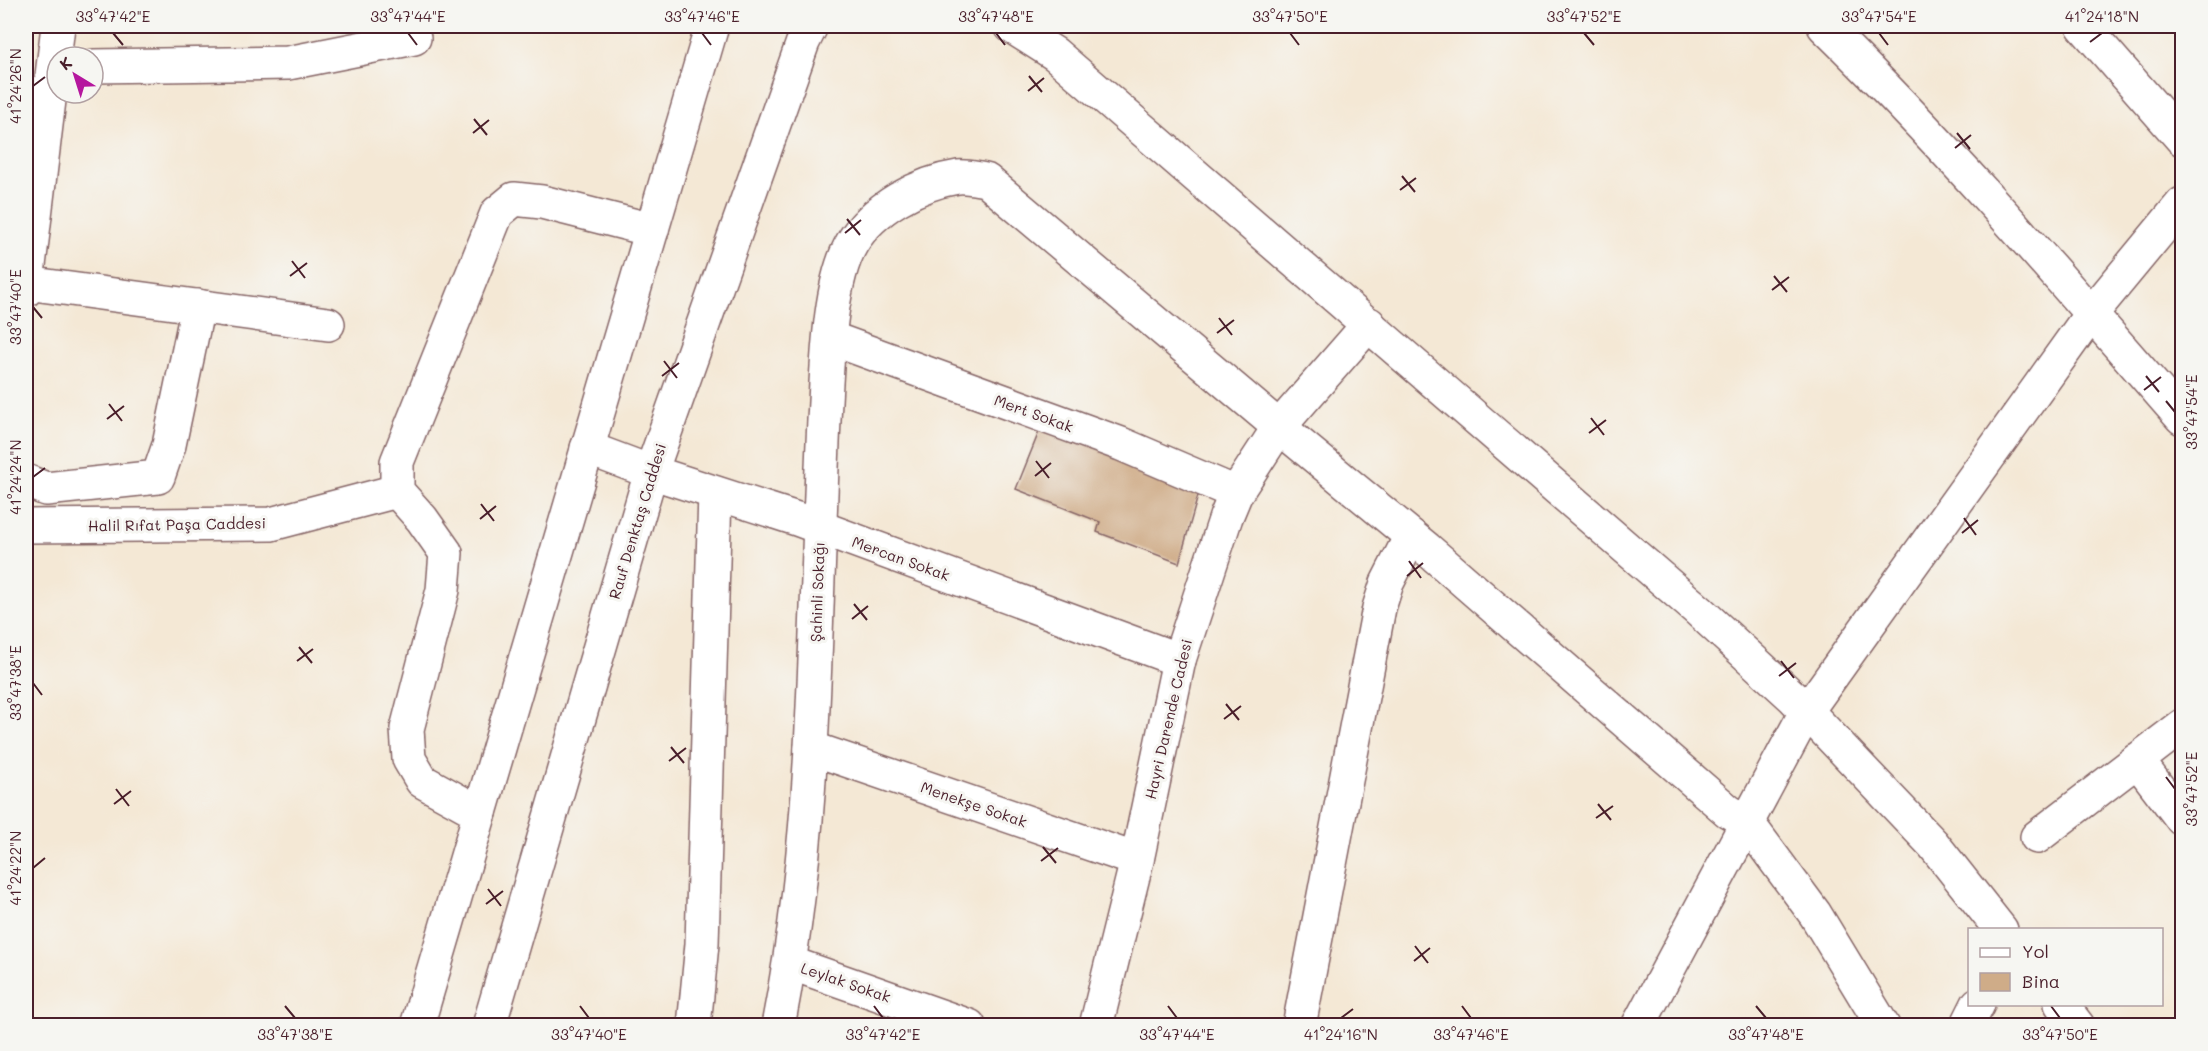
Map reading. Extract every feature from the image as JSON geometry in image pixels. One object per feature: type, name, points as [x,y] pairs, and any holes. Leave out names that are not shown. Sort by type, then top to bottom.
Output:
[{"type":"street","points":[[57,45],[58,26]]},
{"type":"street","points":[[417,1026],[712,26]]},
{"type":"street","name":"Rauf Denktaş Caddesi","points":[[489,1026],[651,472],[802,42],[811,26]]},
{"type":"street","points":[[1824,26],[1884,85],[2022,235],[2182,418]]},
{"type":"street","points":[[2083,26],[2182,139]]},
{"type":"street","points":[[1022,28],[1369,324],[1699,611],[1806,712],[1933,844],[1999,928]]},
{"type":"street","points":[[105,66],[288,63],[414,38]]},
{"type":"street","points":[[26,290],[50,105]]},
{"type":"street","name":"Şahinli Sokağı","points":[[778,1026],[790,963],[804,845],[812,748],[819,527],[830,338],[838,277],[852,242],[878,212],[915,189],[960,177],[986,180],[1411,536],[1728,810],[1747,822],[1815,914],[1884,1026]]},
{"type":"street","points":[[480,813],[422,781],[409,759],[407,729],[443,590],[446,553],[422,519],[397,491],[397,462],[496,213],[514,199],[542,202],[652,230]]},
{"type":"street","points":[[1638,1026],[1806,712],[2091,314],[2182,204]]},
{"type":"street","points":[[26,284],[328,324]]},
{"type":"street","points":[[26,482],[46,489],[158,477],[169,445],[198,306]]},
{"type":"street","name":"Hayri Darende Cadesi","points":[[1096,1026],[1137,860],[1179,660],[1226,517],[1236,494],[1279,427],[1369,324]]},
{"type":"street","name":"Mert Sokak","points":[[830,338],[1121,444],[1236,494]]},
{"type":"street","name":"Mercan Sokak","points":[[587,448],[651,472],[819,527],[1179,660]]},
{"type":"street","name":"Halil Rıfat Paşa Caddesi","points":[[26,526],[271,524],[397,491]]},
{"type":"street","points":[[693,1026],[702,944],[715,493]]},
{"type":"street","points":[[1299,1026],[1380,608],[1387,582],[1411,536]]},
{"type":"street","points":[[2037,837],[2182,726]]},
{"type":"street","name":"Menekşe Sokak","points":[[812,748],[1137,860]]},
{"type":"street","points":[[2138,760],[2182,819]]},
{"type":"street","name":"Leylak Sokak","points":[[790,963],[969,1026]]},
{"type":"street","points":[[1967,1026],[1977,1006]]},
{"type":"street","points":[[2062,1006],[2078,1026]]},
{"type":"building","points":[[1043,422],[1201,485],[1179,563],[1097,532],[1100,522],[1016,489]]}]
